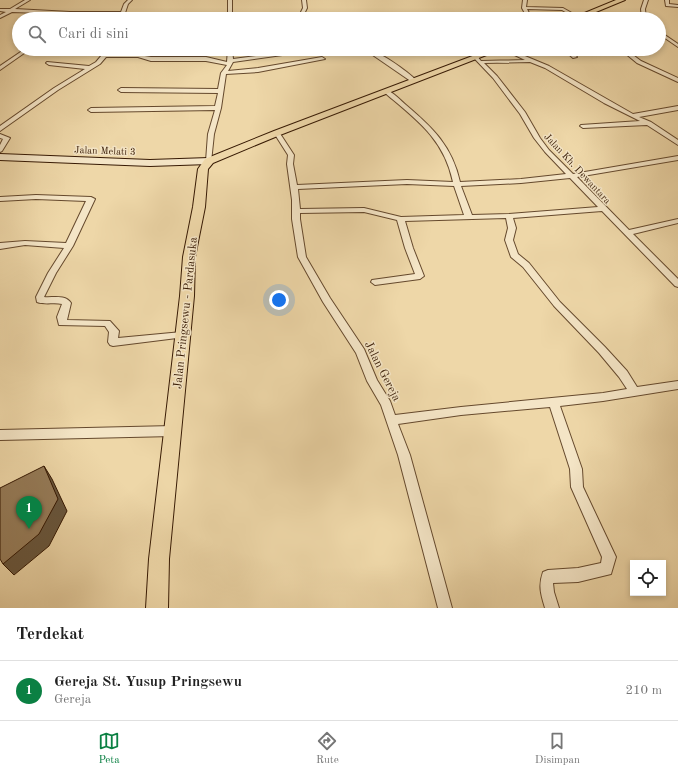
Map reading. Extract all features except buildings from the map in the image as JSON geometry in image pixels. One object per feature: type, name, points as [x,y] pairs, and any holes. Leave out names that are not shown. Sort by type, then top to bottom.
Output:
[{"type":"main road","points":[[591,12],[622,0]]},
{"type":"main road","points":[[209,161],[277,133],[414,81],[478,60],[485,56]]},
{"type":"main road","name":"Jalan Pringsewu - Pardasuka","points":[[157,608],[159,559],[173,431],[189,257],[199,207],[203,169],[209,161]]},
{"type":"street","points":[[0,17],[28,0]]},
{"type":"street","points":[[123,12],[126,4],[130,0]]},
{"type":"street","points":[[230,0],[230,12]]},
{"type":"street","points":[[303,12],[305,8],[304,0]]},
{"type":"street","points":[[519,0],[525,0],[524,8],[526,12]]},
{"type":"street","points":[[643,12],[642,9],[646,0]]},
{"type":"street","points":[[667,0],[667,5],[678,6]]},
{"type":"street","points":[[524,8],[563,9],[567,12]]},
{"type":"street","points":[[0,10],[51,12]]},
{"type":"street","points":[[666,37],[678,46]]},
{"type":"street","points":[[666,42],[672,42]]},
{"type":"street","points":[[0,68],[16,56]]},
{"type":"street","points":[[0,129],[56,89],[90,68],[104,56]]},
{"type":"street","points":[[138,56],[151,59],[206,59],[230,63],[276,56]]},
{"type":"street","points":[[209,161],[211,134],[218,108],[224,73],[230,63],[230,56]]},
{"type":"street","points":[[378,56],[414,81]]},
{"type":"street","points":[[521,56],[547,67],[632,116],[649,123],[678,143]]},
{"type":"street","points":[[631,56],[639,62],[678,80]]},
{"type":"street","points":[[1,58],[13,58]]},
{"type":"street","points":[[224,73],[258,70],[322,59]]},
{"type":"street","points":[[478,60],[530,60]]},
{"type":"street","name":"Jalan Kh. Dewantara","points":[[478,60],[523,113],[541,144],[626,233],[678,284]]},
{"type":"street","points":[[49,63],[90,68]]},
{"type":"street","points":[[121,90],[221,91]]},
{"type":"street","points":[[387,92],[421,121],[442,144],[453,165],[457,184],[469,217]]},
{"type":"street","points":[[91,110],[218,108]]},
{"type":"street","points":[[632,116],[678,108]]},
{"type":"street","points":[[583,126],[649,123]]},
{"type":"street","name":"Jalan Gereja","points":[[277,133],[291,155],[290,164],[295,187],[297,211],[296,219],[302,257],[326,300],[361,352],[372,381],[386,404],[393,420],[404,455],[445,608]]},
{"type":"street","points":[[0,136],[7,138],[0,150]]},
{"type":"street","name":"Jalan Melati 3","points":[[0,157],[150,163],[209,161]]},
{"type":"street","points":[[295,187],[407,182],[457,184],[521,181],[571,176],[678,158]]},
{"type":"street","points":[[0,199],[36,197],[91,199],[69,246],[52,272],[40,300],[66,301],[68,303],[62,317],[62,323],[89,322],[107,324],[114,331],[113,342],[182,335]]},
{"type":"street","points":[[297,211],[364,210],[402,219],[509,216],[603,209]]},
{"type":"street","points":[[509,216],[512,228],[509,240],[514,255],[526,266],[557,304],[602,350],[623,374],[634,392]]},
{"type":"street","points":[[375,282],[420,276],[404,233],[402,219]]},
{"type":"street","points":[[626,233],[678,221]]},
{"type":"street","points":[[0,246],[25,243],[69,246]]},
{"type":"street","points":[[393,420],[461,411],[603,397],[678,385]]},
{"type":"street","points":[[552,608],[546,588],[548,577],[595,572],[606,568],[609,560],[609,557],[576,487],[576,469],[553,401]]},
{"type":"street","points":[[0,435],[173,431]]},
{"type":"place","name":"Gereja St. Yusup Pringsewu","points":[[29,529]]}]
